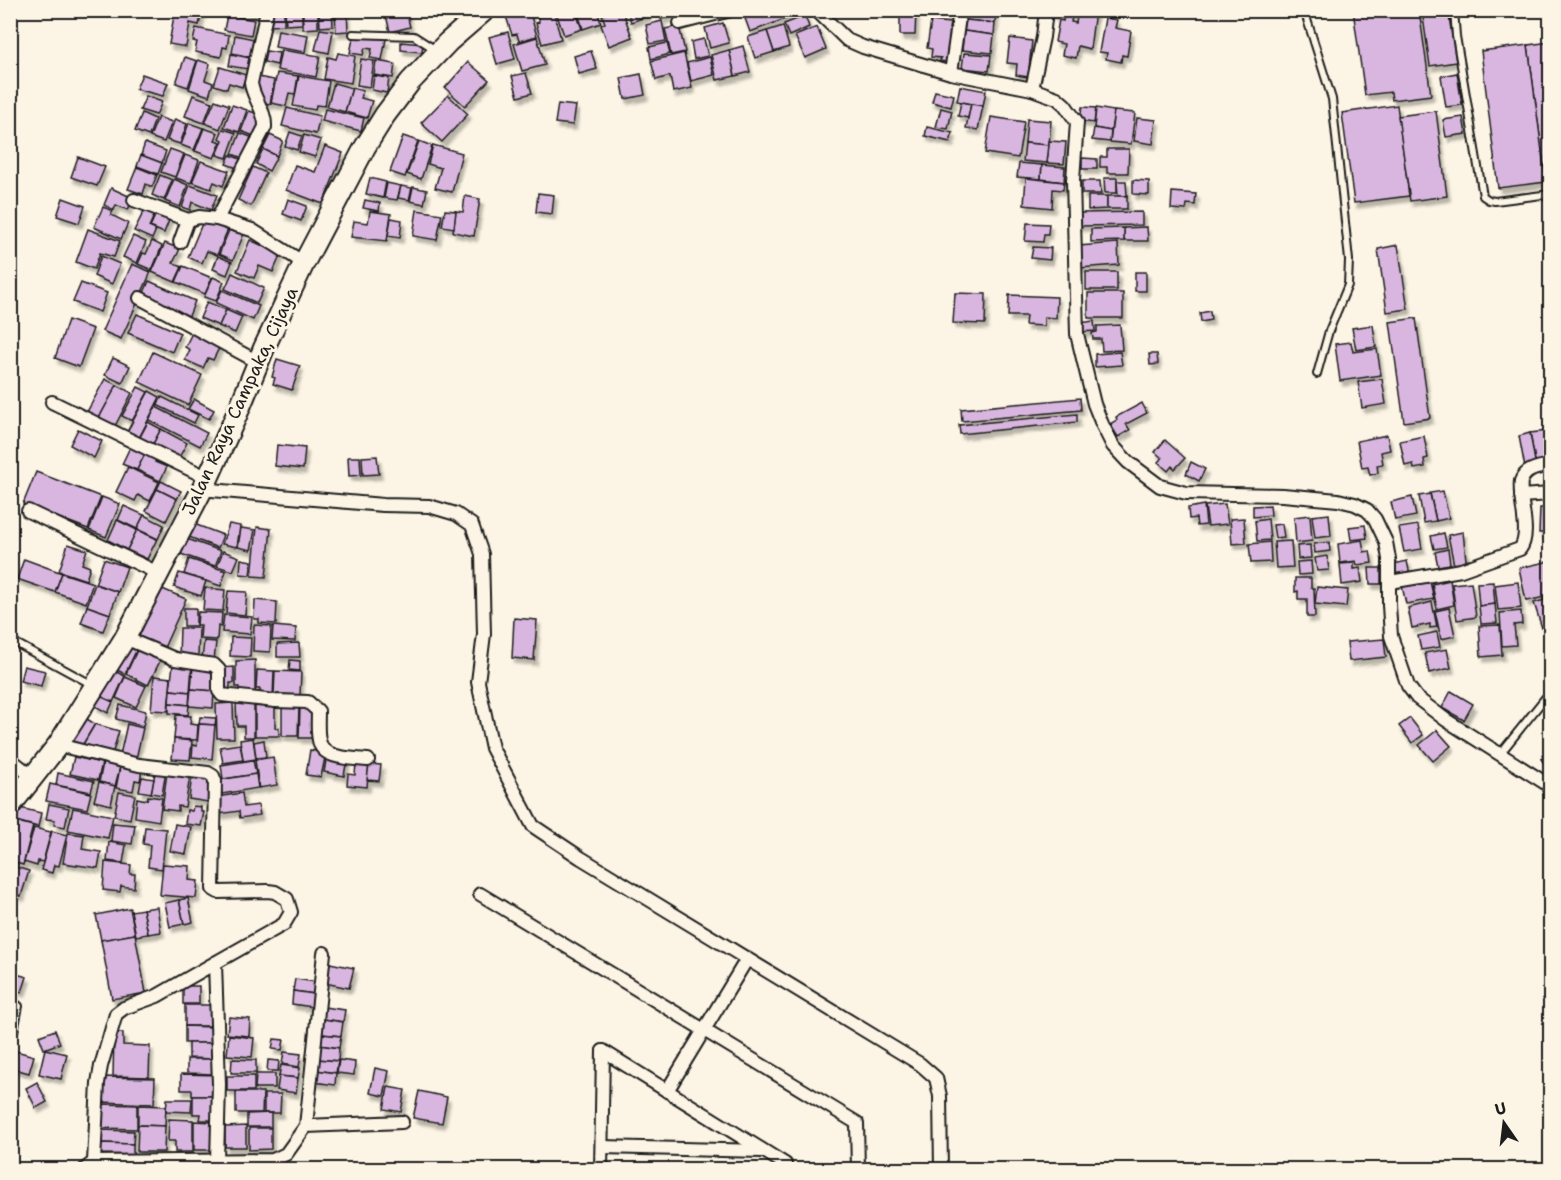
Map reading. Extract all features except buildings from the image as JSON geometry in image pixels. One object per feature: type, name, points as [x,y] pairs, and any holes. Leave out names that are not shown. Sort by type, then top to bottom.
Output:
[{"type":"main road","name":"Jalan Raya Campaka, Cijaya","points":[[10,806],[58,746],[125,638],[204,484],[304,263],[341,190],[385,115],[410,82],[485,10]]},
{"type":"street","points":[[217,219],[265,127],[263,114],[252,92],[251,83],[267,10]]},
{"type":"street","points":[[680,23],[731,10]]},
{"type":"street","points":[[816,10],[847,40],[951,73],[1032,89],[1057,98],[1065,105],[1077,123],[1073,180],[1077,334],[1094,404],[1113,446],[1147,478],[1160,486],[1185,493],[1283,495],[1338,500],[1367,510],[1381,531],[1389,559],[1391,636],[1407,686],[1417,698],[1446,720],[1551,786]]},
{"type":"street","points":[[951,73],[960,10]]},
{"type":"street","points":[[1032,89],[1047,10]]},
{"type":"street","points":[[134,200],[188,220],[199,217],[217,219],[252,230],[304,263]]},
{"type":"street","points":[[180,242],[188,220]]},
{"type":"street","points":[[140,298],[258,362]]},
{"type":"street","points":[[52,402],[204,484],[383,505],[429,506],[456,514],[472,525],[482,554],[484,634],[478,682],[483,711],[492,748],[533,826],[581,858],[920,1064],[936,1078],[940,1096],[940,1170]]},
{"type":"street","points":[[1390,582],[1461,570],[1520,549],[1524,541],[1520,486],[1522,476],[1533,469],[1551,465]]},
{"type":"street","points":[[1521,496],[1551,494]]},
{"type":"street","points":[[27,511],[158,573]]},
{"type":"street","points":[[125,638],[175,659],[214,665],[219,670],[219,691],[222,695],[308,702],[318,711],[321,747],[332,755],[368,760]]},
{"type":"street","points":[[58,746],[139,765],[208,773],[213,776],[215,781],[213,889],[218,892],[275,892],[287,899],[291,912],[284,924],[157,996],[124,1008],[116,1014],[101,1066],[89,1166],[223,1164],[273,1160],[283,1157],[306,1126],[324,953]]},
{"type":"street","points":[[10,759],[33,777]]},
{"type":"street","points":[[480,894],[857,1123],[858,1170]]},
{"type":"street","points":[[667,1091],[747,959]]},
{"type":"street","points":[[215,963],[223,1164]]},
{"type":"street","points":[[602,1170],[603,1051],[785,1164],[785,1170]]},
{"type":"street","points":[[306,1126],[402,1122]]},
{"type":"street","points":[[602,1147],[764,1151]]},
{"type":"lane","points":[[1304,10],[1332,99],[1349,260],[1348,285],[1329,331],[1317,374]]},
{"type":"lane","points":[[1454,10],[1456,36],[1483,196],[1496,201],[1551,194]]},
{"type":"lane","points":[[353,34],[414,36],[439,52]]},
{"type":"lane","points":[[10,640],[95,686]]},
{"type":"lane","points":[[1500,754],[1545,699],[1551,696]]},
{"type":"lane","points":[[10,999],[19,1006],[10,1052]]}]
